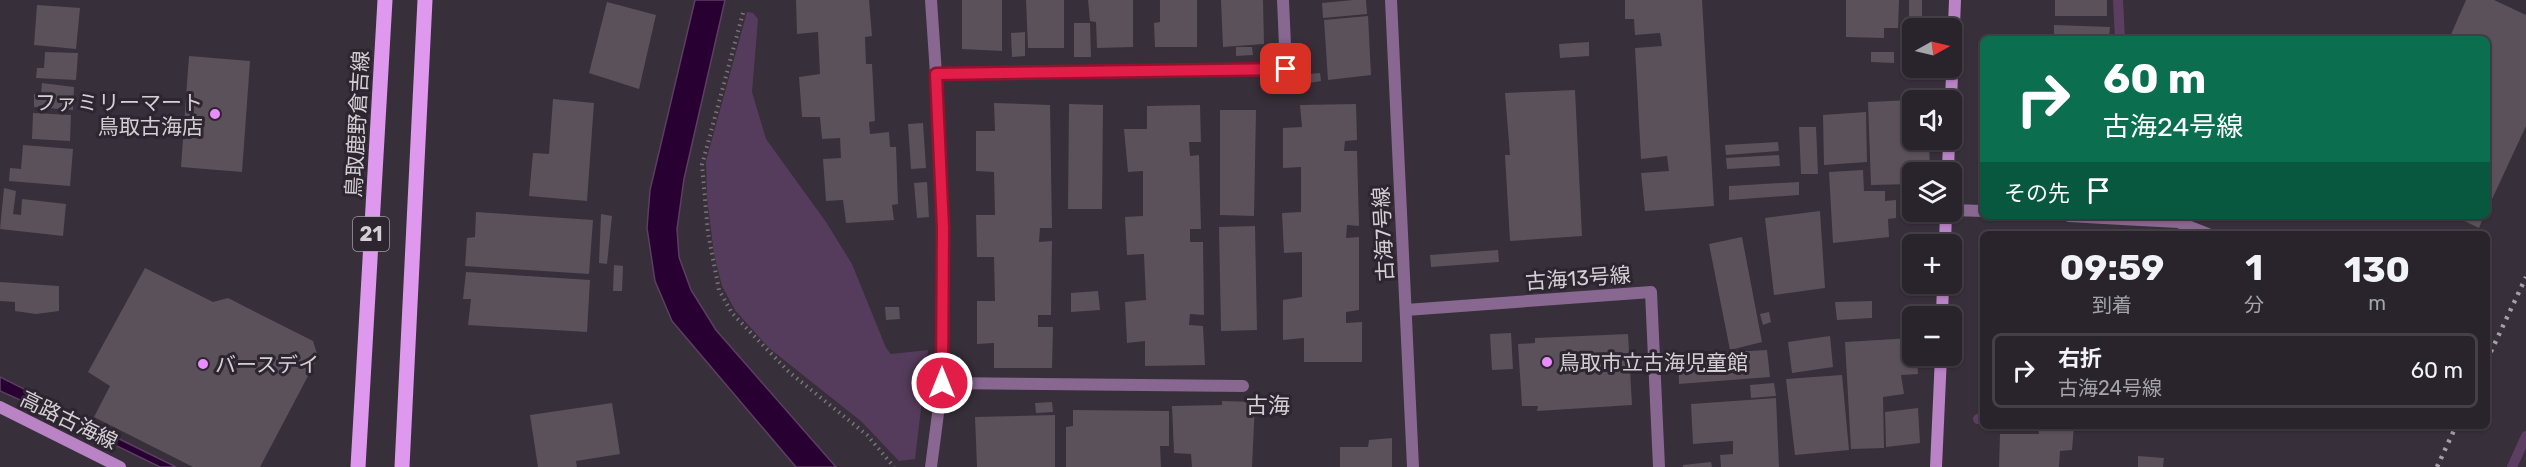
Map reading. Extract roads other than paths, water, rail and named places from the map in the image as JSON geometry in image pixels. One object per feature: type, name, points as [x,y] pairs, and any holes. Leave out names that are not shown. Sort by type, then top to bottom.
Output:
[{"type":"main road","name":"鳥取鹿野倉吉線","points":[[358,467],[385,0]]},
{"type":"main road","name":"21","points":[[402,467],[425,0]]},
{"type":"street","points":[[931,0],[943,228],[942,383],[931,467]]},
{"type":"street","points":[[936,74],[1286,69],[1283,0]]},
{"type":"street","name":"古海7号線","points":[[1391,0],[1413,467]]},
{"type":"street","points":[[1951,90],[1955,0]]},
{"type":"street","points":[[1962,210],[1980,211]]},
{"type":"street","points":[[2122,219],[2178,222],[2200,231]]},
{"type":"street","name":"古海13号線","points":[[1406,310],[1651,292],[1659,467]]},
{"type":"street","points":[[1936,467],[1941,366]]},
{"type":"street","points":[[942,383],[1243,386]]},
{"type":"street","name":"高路古海線","points":[[0,407],[120,467]]},
{"type":"waterway","points":[[2118,0],[2120,36]]},
{"type":"waterway","points":[[2512,467],[2526,436]]},
{"type":"railway","points":[[2490,354],[2526,277]]},
{"type":"railway","points":[[2437,467],[2455,429]]},
{"type":"place","name":"ファミリーマート 鳥取古海店","points":[[215,114]]},
{"type":"place","name":"鳥取市立古海児童館","points":[[1547,362]]},
{"type":"place","name":"バースデイ","points":[[203,364]]},
{"type":"district","name":"古海","points":[[1268,405]]}]
